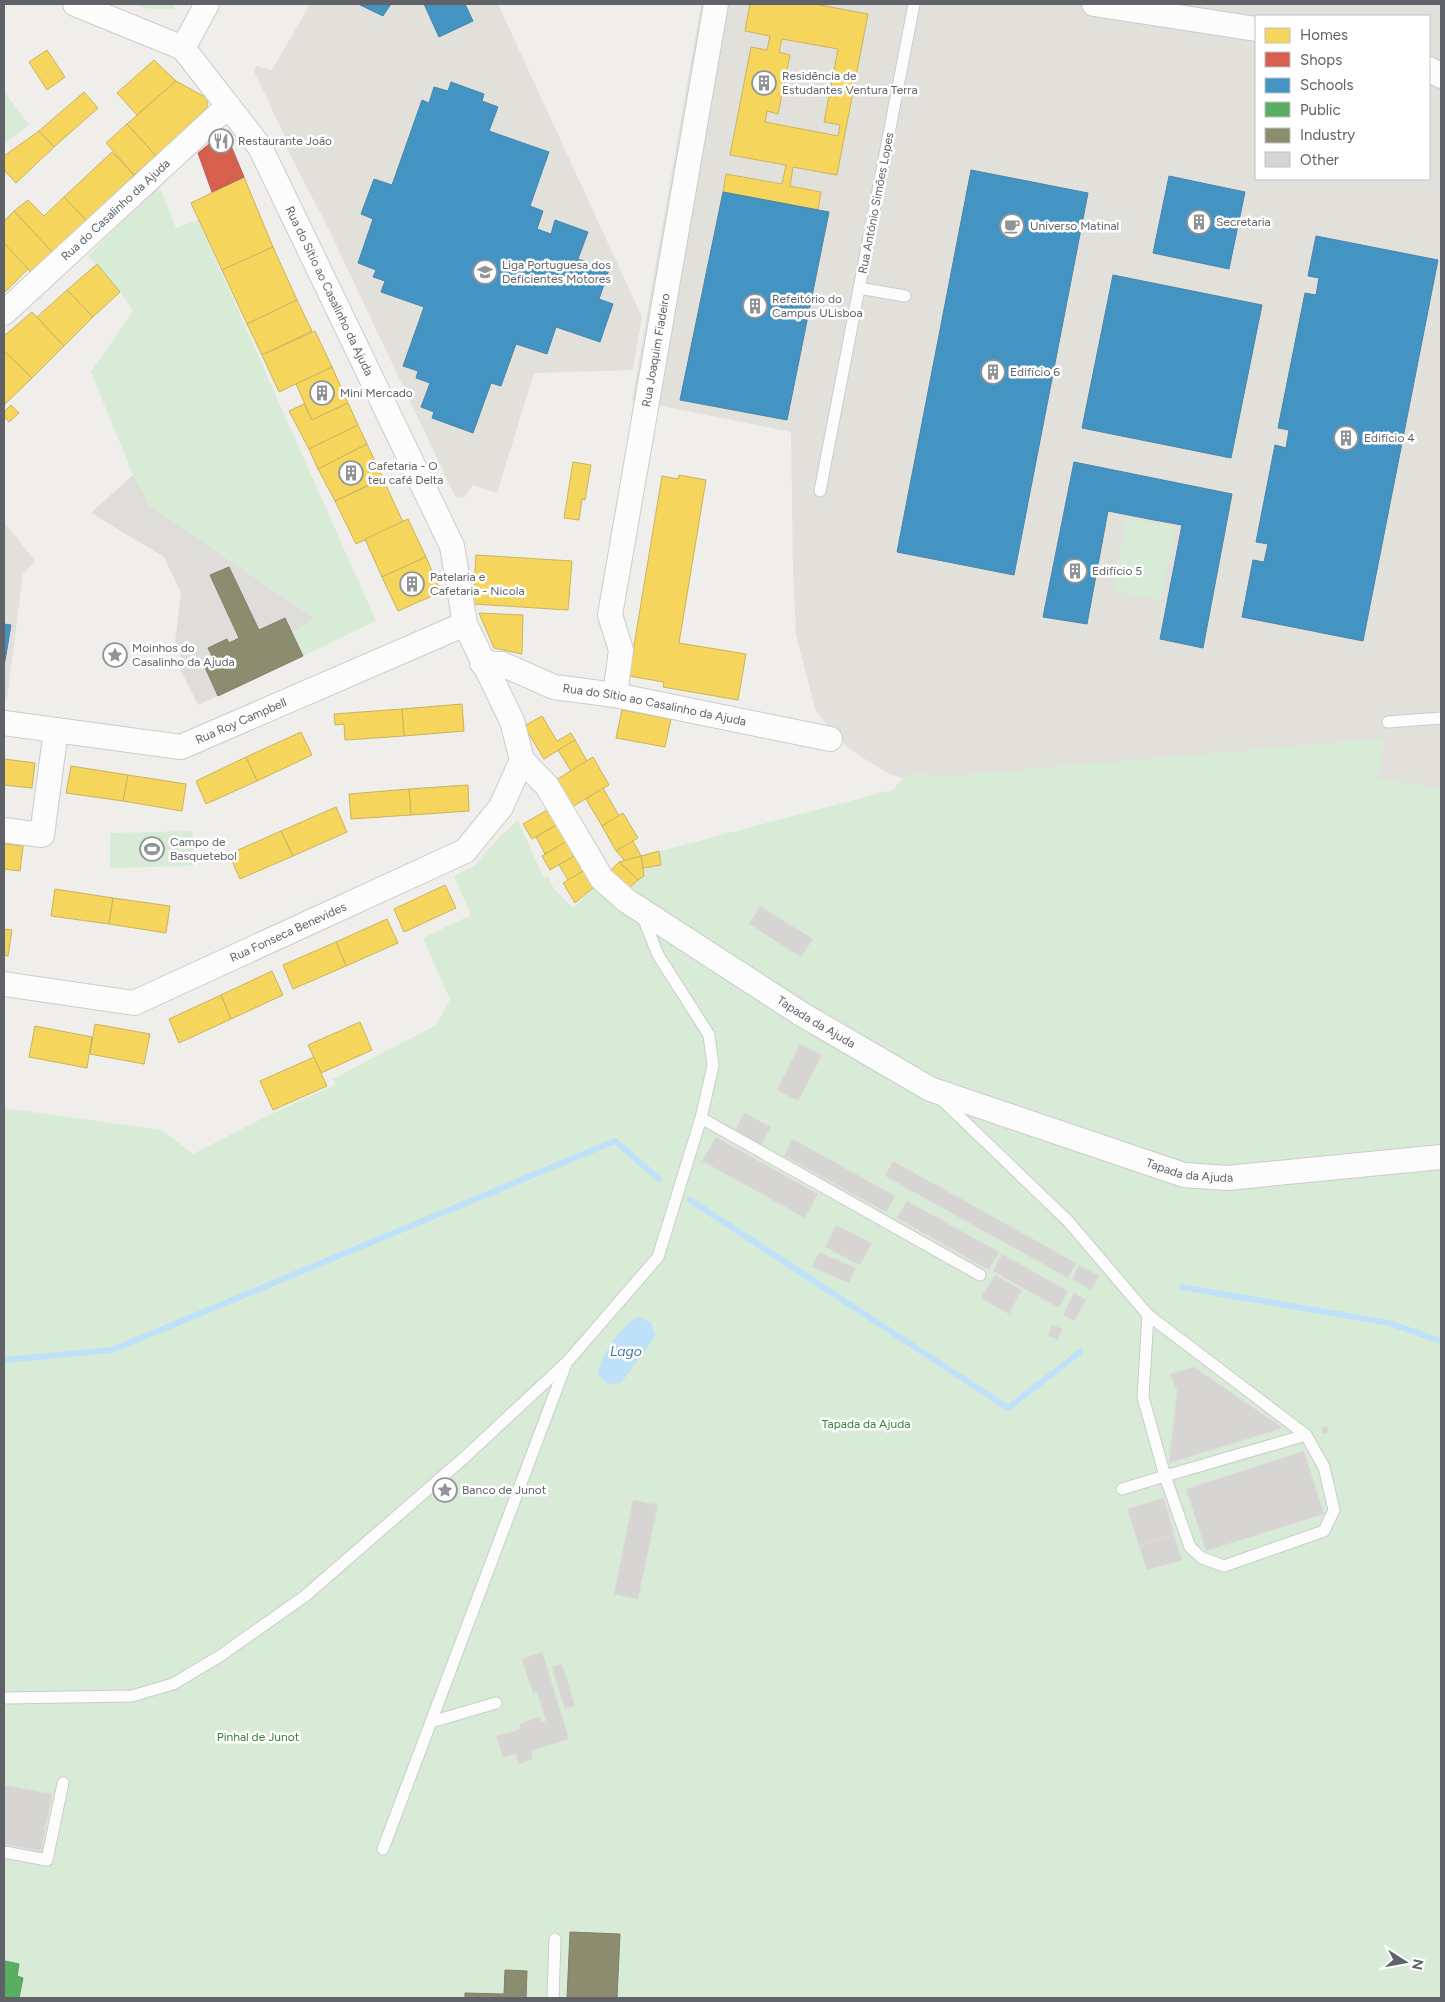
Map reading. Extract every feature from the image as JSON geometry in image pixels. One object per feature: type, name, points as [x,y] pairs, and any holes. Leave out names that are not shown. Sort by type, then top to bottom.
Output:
[{"type":"street","points":[[75,4],[183,48],[207,4]]},
{"type":"street","name":"Rua Joaquim Fiadeiro","points":[[615,695],[621,650],[610,615],[716,4]]},
{"type":"street","points":[[1094,4],[1255,29]]},
{"type":"street","name":"Rua do Sítio ao Casalinho da Ajuda","points":[[183,48],[260,147],[452,546],[465,624],[482,663],[512,721],[522,760],[547,786],[602,879]]},
{"type":"street","points":[[1430,70],[1441,76]]},
{"type":"street","name":"Rua do Casalinho da Ajuda","points":[[4,313],[228,106]]},
{"type":"street","name":"Rua Roy Campbell","points":[[4,723],[181,747],[465,624]]},
{"type":"street","name":"Rua do Sítio ao Casalinho da Ajuda","points":[[482,663],[502,664],[554,688],[615,695],[830,739]]},
{"type":"street","points":[[4,830],[42,835],[56,730]]},
{"type":"street","name":"Rua Fonseca Benevides","points":[[4,984],[134,1003],[465,851],[501,807],[522,760]]},
{"type":"street","name":"Tapada da Ajuda","points":[[602,879],[639,909],[803,1015],[930,1089],[1184,1175],[1227,1178],[1441,1157]]},
{"type":"lane","name":"Rua António Simões Lopes","points":[[820,491],[914,4]]},
{"type":"lane","points":[[859,288],[905,296]]},
{"type":"lane","points":[[1388,722],[1441,718]]},
{"type":"lane","points":[[4,1698],[132,1696],[173,1684],[220,1656],[305,1596],[466,1456],[568,1361],[658,1257],[701,1118],[713,1066],[709,1035],[658,955],[639,909]]},
{"type":"lane","points":[[930,1089],[1068,1221],[1148,1315],[1306,1435],[1324,1467],[1334,1510],[1324,1531],[1224,1566],[1202,1558],[1190,1547],[1165,1476],[1143,1398],[1148,1315]]},
{"type":"lane","points":[[701,1118],[980,1275]]},
{"type":"lane","points":[[383,1849],[568,1361]]},
{"type":"lane","points":[[1122,1489],[1306,1435]]},
{"type":"lane","points":[[431,1722],[496,1703]]},
{"type":"lane","points":[[4,1852],[47,1860],[63,1783]]},
{"type":"lane","points":[[553,1998],[555,1939]]},
{"type":"shaded area","name":"Liga Portuguesa dos Deficientes Motores","points":[[310,4],[498,4],[642,317],[633,370],[534,373],[497,493],[473,485],[465,497],[459,498],[455,496],[328,228],[283,141],[285,137],[254,71],[256,66],[272,70]]},
{"type":"shaded area","points":[[701,4],[1441,4],[1441,793],[915,782],[887,773],[848,748],[816,712],[796,635],[791,432],[632,400]]},
{"type":"shaded area","points":[[133,475],[151,507],[316,619],[303,656],[198,705],[177,663],[183,660],[175,642],[181,593],[164,557],[91,513]]},
{"type":"shaded area","points":[[4,522],[35,561],[23,574],[7,699],[4,699]]},
{"type":"green space","points":[[129,4],[176,4],[173,9],[151,9]]},
{"type":"green space","points":[[4,91],[29,125],[4,144]]},
{"type":"green space","points":[[159,185],[176,228],[198,220],[376,621],[303,656],[292,632],[315,618],[151,507],[133,475],[91,372],[133,311],[120,292],[88,256]]},
{"type":"green space","points":[[1127,518],[1175,527],[1161,600],[1113,591]]},
{"type":"green space","name":"Tapada da Ajuda","points":[[1385,738],[1378,778],[1441,789],[1441,1998],[4,1998],[4,1108],[162,1130],[193,1154],[269,1115],[335,1085],[333,1079],[436,1025],[450,1000],[423,938],[471,915],[454,876],[474,866],[501,835],[518,821],[544,878],[548,876],[554,889],[573,908],[619,862],[892,790],[908,774],[962,775]]},
{"type":"green space","name":"Campo de Basquetebol","points":[[193,831],[194,866],[110,868],[110,833]]},
{"type":"water","name":"Lago","points":[[639,1317],[651,1322],[655,1335],[621,1383],[607,1384],[598,1374],[602,1359],[626,1325]]},
{"type":"building: Homes","name":"Residência de Estudantes Ventura Terra","points":[[750,4],[814,4],[868,14],[837,175],[793,167],[790,186],[821,192],[818,210],[723,192],[726,174],[782,184],[786,165],[730,155],[751,47],[767,50],[770,36],[745,31]],"holes":[[[782,39],[838,49],[824,122],[840,125],[838,136],[765,122],[767,111],[778,114],[790,55],[779,52]]]},
{"type":"building: Homes","points":[[47,50],[65,77],[47,90],[29,62]]},
{"type":"building: Homes","points":[[154,60],[176,81],[137,115],[117,93]]},
{"type":"building: Homes","points":[[176,81],[207,98],[207,108],[156,156],[127,124]]},
{"type":"building: Homes","points":[[84,92],[98,108],[54,147],[39,131]]},
{"type":"building: Homes","points":[[127,124],[156,156],[134,175],[106,143]]},
{"type":"building: Homes","points":[[39,131],[54,147],[16,183],[4,170],[4,156]]},
{"type":"building: Homes","points":[[112,152],[134,175],[87,221],[64,197]]},
{"type":"building: Homes","points":[[244,177],[273,247],[222,270],[191,203]]},
{"type":"building: Homes","points":[[64,197],[87,221],[53,253],[14,211],[28,200],[44,216]]},
{"type":"building: Homes","points":[[14,211],[53,253],[31,273],[4,243],[4,221]]},
{"type":"building: Homes","points":[[4,243],[28,269],[4,293]]},
{"type":"building: Homes","points":[[273,247],[297,300],[247,324],[222,270]]},
{"type":"building: Homes","points":[[97,264],[120,292],[93,317],[67,290]]},
{"type":"building: Homes","points":[[67,290],[93,317],[64,346],[37,317]]},
{"type":"building: Homes","points":[[297,300],[312,331],[262,355],[247,324]]},
{"type":"building: Homes","points":[[32,312],[64,346],[32,378],[4,351],[4,336]]},
{"type":"building: Homes","points":[[315,331],[332,367],[279,392],[262,355]]},
{"type":"building: Homes","points":[[4,351],[32,378],[4,405]]},
{"type":"building: Homes","name":"Mini Mercado","points":[[332,367],[348,403],[312,420],[296,384]]},
{"type":"building: Homes","points":[[348,403],[358,425],[309,449],[289,411],[304,404],[312,420]]},
{"type":"building: Homes","points":[[11,405],[19,413],[9,422],[4,416],[4,412]]},
{"type":"building: Homes","points":[[358,425],[367,444],[318,469],[309,449]]},
{"type":"building: Homes","name":"Cafetaria - O teu café Delta","points":[[367,444],[383,478],[335,501],[318,469]]},
{"type":"building: Homes","points":[[573,462],[591,465],[585,500],[582,499],[579,520],[564,518]]},
{"type":"building: Homes","points":[[679,475],[706,480],[679,643],[746,654],[738,700],[663,687],[664,682],[629,676],[662,476],[678,479]]},
{"type":"building: Homes","points":[[383,479],[403,522],[356,544],[335,501]]},
{"type":"building: Homes","points":[[408,519],[426,557],[382,577],[365,539]]},
{"type":"building: Homes","points":[[476,555],[572,561],[568,610],[473,604]]},
{"type":"building: Homes","name":"Patelaria e Cafetaria - Nicola","points":[[426,557],[441,592],[398,611],[382,577]]},
{"type":"building: Homes","points":[[479,613],[523,615],[522,654],[494,648]]},
{"type":"building: Homes","points":[[462,704],[464,731],[404,736],[402,709]]},
{"type":"building: Homes","points":[[402,709],[404,736],[345,740],[344,724],[335,725],[334,714]]},
{"type":"building: Homes","points":[[622,710],[671,719],[665,747],[616,738]]},
{"type":"building: Homes","points":[[542,716],[557,741],[571,733],[575,740],[544,759],[524,726]]},
{"type":"building: Homes","points":[[301,732],[312,755],[257,781],[246,757]]},
{"type":"building: Homes","points":[[575,740],[587,761],[571,771],[558,750]]},
{"type":"building: Homes","points":[[246,757],[257,781],[206,804],[196,781]]},
{"type":"building: Homes","points":[[593,757],[609,785],[572,807],[556,780]]},
{"type":"building: Homes","points":[[4,759],[35,763],[32,788],[4,785]]},
{"type":"building: Homes","points":[[71,766],[128,775],[123,801],[66,793]]},
{"type":"building: Homes","points":[[128,775],[186,784],[182,811],[123,801]]},
{"type":"building: Homes","points":[[468,785],[469,811],[411,815],[409,789]]},
{"type":"building: Homes","points":[[603,788],[619,816],[602,826],[586,799]]},
{"type":"building: Homes","points":[[409,789],[411,815],[351,819],[349,794]]},
{"type":"building: Homes","points":[[336,807],[347,832],[293,856],[281,831]]},
{"type":"building: Homes","points":[[549,809],[558,824],[532,839],[523,824]]},
{"type":"building: Homes","points":[[623,813],[638,838],[616,851],[602,826]]},
{"type":"building: Homes","points":[[558,824],[567,841],[545,854],[536,837]]},
{"type":"building: Homes","points":[[281,831],[293,856],[240,879],[229,854]]},
{"type":"building: Homes","points":[[567,841],[576,855],[550,870],[542,856]]},
{"type":"building: Homes","points":[[633,841],[641,856],[625,861],[616,851]]},
{"type":"building: Homes","points":[[4,844],[23,846],[20,871],[4,869]]},
{"type":"building: Homes","points":[[659,851],[661,865],[643,868],[641,856]]},
{"type":"building: Homes","points":[[576,855],[585,870],[568,880],[559,865]]},
{"type":"building: Homes","points":[[641,856],[644,876],[638,880],[619,862]]},
{"type":"building: Homes","points":[[619,862],[638,880],[628,889],[607,874]]},
{"type":"building: Homes","points":[[585,870],[594,887],[575,903],[563,883]]},
{"type":"building: Homes","points":[[445,885],[456,908],[404,932],[394,909]]},
{"type":"building: Homes","points":[[55,889],[113,898],[109,924],[51,916]]},
{"type":"building: Homes","points":[[113,898],[170,906],[166,933],[109,924]]},
{"type":"building: Homes","points":[[387,919],[398,943],[346,966],[336,942]]},
{"type":"building: Homes","points":[[4,929],[12,930],[8,956],[4,955]]},
{"type":"building: Homes","points":[[336,942],[346,966],[293,989],[283,965]]},
{"type":"building: Homes","points":[[272,971],[283,995],[231,1019],[221,995]]},
{"type":"building: Homes","points":[[221,995],[231,1019],[179,1043],[169,1019]]},
{"type":"building: Homes","points":[[360,1022],[372,1050],[321,1073],[308,1045]]},
{"type":"building: Homes","points":[[95,1024],[150,1034],[144,1064],[90,1054]]},
{"type":"building: Homes","points":[[35,1026],[92,1037],[87,1068],[29,1057]]},
{"type":"building: Homes","points":[[314,1057],[327,1086],[273,1110],[260,1081]]},
{"type":"building: Shops","points":[[220,135],[229,141],[244,177],[212,192],[198,153]]},
{"type":"building: Schools","points":[[358,4],[391,4],[383,16]]},
{"type":"building: Schools","points":[[424,4],[465,4],[473,21],[439,37]]},
{"type":"building: Schools","points":[[451,82],[484,94],[482,101],[498,107],[489,131],[549,152],[530,206],[543,211],[537,229],[551,234],[555,220],[588,232],[578,259],[609,270],[599,299],[613,304],[600,342],[556,327],[547,354],[516,344],[501,386],[491,383],[473,433],[432,418],[434,412],[421,407],[430,383],[416,378],[418,371],[403,366],[424,307],[381,292],[385,281],[373,277],[376,270],[358,263],[373,219],[361,214],[374,179],[392,185],[422,100],[429,103],[434,87],[448,91]]},
{"type":"building: Schools","name":"Edifício 6","points":[[971,170],[1088,193],[1014,575],[897,552]]},
{"type":"building: Schools","name":"Secretaria","points":[[1169,176],[1245,192],[1229,269],[1153,253]]},
{"type":"building: Schools","name":"Refeitório do Campus ULisboa","points":[[723,192],[829,212],[787,420],[680,400]]},
{"type":"building: Schools","name":"Edifício 4","points":[[1316,236],[1438,260],[1363,641],[1242,617],[1253,560],[1264,562],[1268,544],[1256,542],[1275,445],[1286,448],[1289,430],[1278,428],[1305,293],[1316,295],[1319,278],[1308,276]]},
{"type":"building: Schools","points":[[1113,275],[1262,305],[1231,458],[1082,428]]},
{"type":"building: Schools","name":"Edifício 5","points":[[1074,462],[1232,494],[1203,648],[1160,639],[1182,525],[1108,511],[1087,624],[1043,617]]},
{"type":"building: Schools","points":[[4,624],[11,625],[5,661],[4,661]]},
{"type":"building: Public","points":[[5,1961],[19,1964],[17,1976],[23,1978],[19,1998],[4,1998]]},
{"type":"building: Industry","points":[[229,567],[259,630],[285,618],[303,656],[218,696],[203,663],[213,658],[208,648],[227,639],[229,643],[239,638],[210,575]]},
{"type":"building: Industry","points":[[570,1932],[620,1934],[617,1998],[567,1998]]},
{"type":"building: Industry","points":[[505,1970],[527,1971],[526,1998],[465,1998],[465,1993],[504,1994]]},
{"type":"building: Other","points":[[760,906],[813,939],[801,957],[749,924]]},
{"type":"building: Other","points":[[800,1044],[822,1055],[798,1101],[777,1090]]},
{"type":"building: Other","points":[[744,1113],[771,1127],[761,1145],[735,1131]]},
{"type":"building: Other","points":[[716,1137],[818,1194],[805,1218],[702,1161]]},
{"type":"building: Other","points":[[793,1139],[895,1196],[886,1212],[784,1156]]},
{"type":"building: Other","points":[[893,1161],[1076,1263],[1068,1278],[885,1176]]},
{"type":"building: Other","points":[[907,1201],[999,1252],[989,1270],[897,1218]]},
{"type":"building: Other","points":[[836,1225],[872,1243],[860,1265],[825,1247]]},
{"type":"building: Other","points":[[819,1252],[856,1268],[849,1283],[812,1267]]},
{"type":"building: Other","points":[[1002,1254],[1068,1291],[1059,1308],[993,1271]]},
{"type":"building: Other","points":[[1079,1265],[1099,1276],[1091,1290],[1072,1279]]},
{"type":"building: Other","points":[[995,1275],[1022,1290],[1009,1314],[981,1298]]},
{"type":"building: Other","points":[[1074,1293],[1086,1300],[1074,1321],[1063,1315]]},
{"type":"building: Other","points":[[1052,1325],[1062,1329],[1058,1340],[1048,1336]]},
{"type":"building: Other","points":[[1194,1367],[1283,1428],[1169,1463],[1177,1391],[1170,1374]]},
{"type":"building: Other","points":[[1325,1427],[1328,1430],[1325,1433],[1322,1430]]},
{"type":"building: Other","points":[[1304,1451],[1324,1514],[1206,1551],[1186,1489]]},
{"type":"building: Other","points":[[1164,1498],[1174,1535],[1139,1546],[1127,1509]]},
{"type":"building: Other","points":[[633,1500],[658,1505],[638,1599],[614,1594]]},
{"type":"building: Other","points":[[1174,1535],[1182,1560],[1147,1570],[1139,1546]]},
{"type":"building: Other","points":[[542,1652],[569,1739],[531,1751],[533,1759],[519,1764],[516,1754],[503,1758],[496,1736],[521,1729],[519,1724],[540,1717],[542,1722],[546,1721],[537,1692],[533,1693],[522,1659]]},
{"type":"building: Other","points":[[562,1664],[575,1706],[565,1709],[552,1667]]},
{"type":"building: Other","points":[[4,1785],[52,1794],[41,1851],[4,1844]]},
{"type":"waterway","points":[[4,1360],[112,1350],[615,1141],[659,1179]]},
{"type":"waterway","points":[[690,1200],[1008,1408],[1080,1352]]},
{"type":"waterway","points":[[1182,1287],[1389,1323],[1441,1341]]},
{"type":"place","name":"Residência de Estudantes Ventura Terra","points":[[764,83]]},
{"type":"place","name":"Restaurante João","points":[[221,141]]},
{"type":"place","name":"Secretaria","points":[[1199,222]]},
{"type":"place","name":"Universo Matinal","points":[[1012,226]]},
{"type":"place","name":"Liga Portuguesa dos Deficientes Motores","points":[[485,272]]},
{"type":"place","name":"Refeitório do Campus ULisboa","points":[[755,306]]},
{"type":"place","name":"Edifício 6","points":[[993,372]]},
{"type":"place","name":"Mini Mercado","points":[[322,393]]},
{"type":"place","name":"Edifício 4","points":[[1346,438]]},
{"type":"place","name":"Cafetaria - O teu café Delta","points":[[351,473]]},
{"type":"place","name":"Edifício 5","points":[[1075,571]]},
{"type":"place","name":"Patelaria e Cafetaria - Nicola","points":[[412,584]]},
{"type":"place","name":"Moinhos do Casalinho da Ajuda","points":[[115,655]]},
{"type":"place","name":"Campo de Basquetebol","points":[[152,849]]},
{"type":"place","name":"Banco de Junot","points":[[445,1490]]},
{"type":"park label","name":"Pinhal de Junot","points":[[258,1737]]}]
